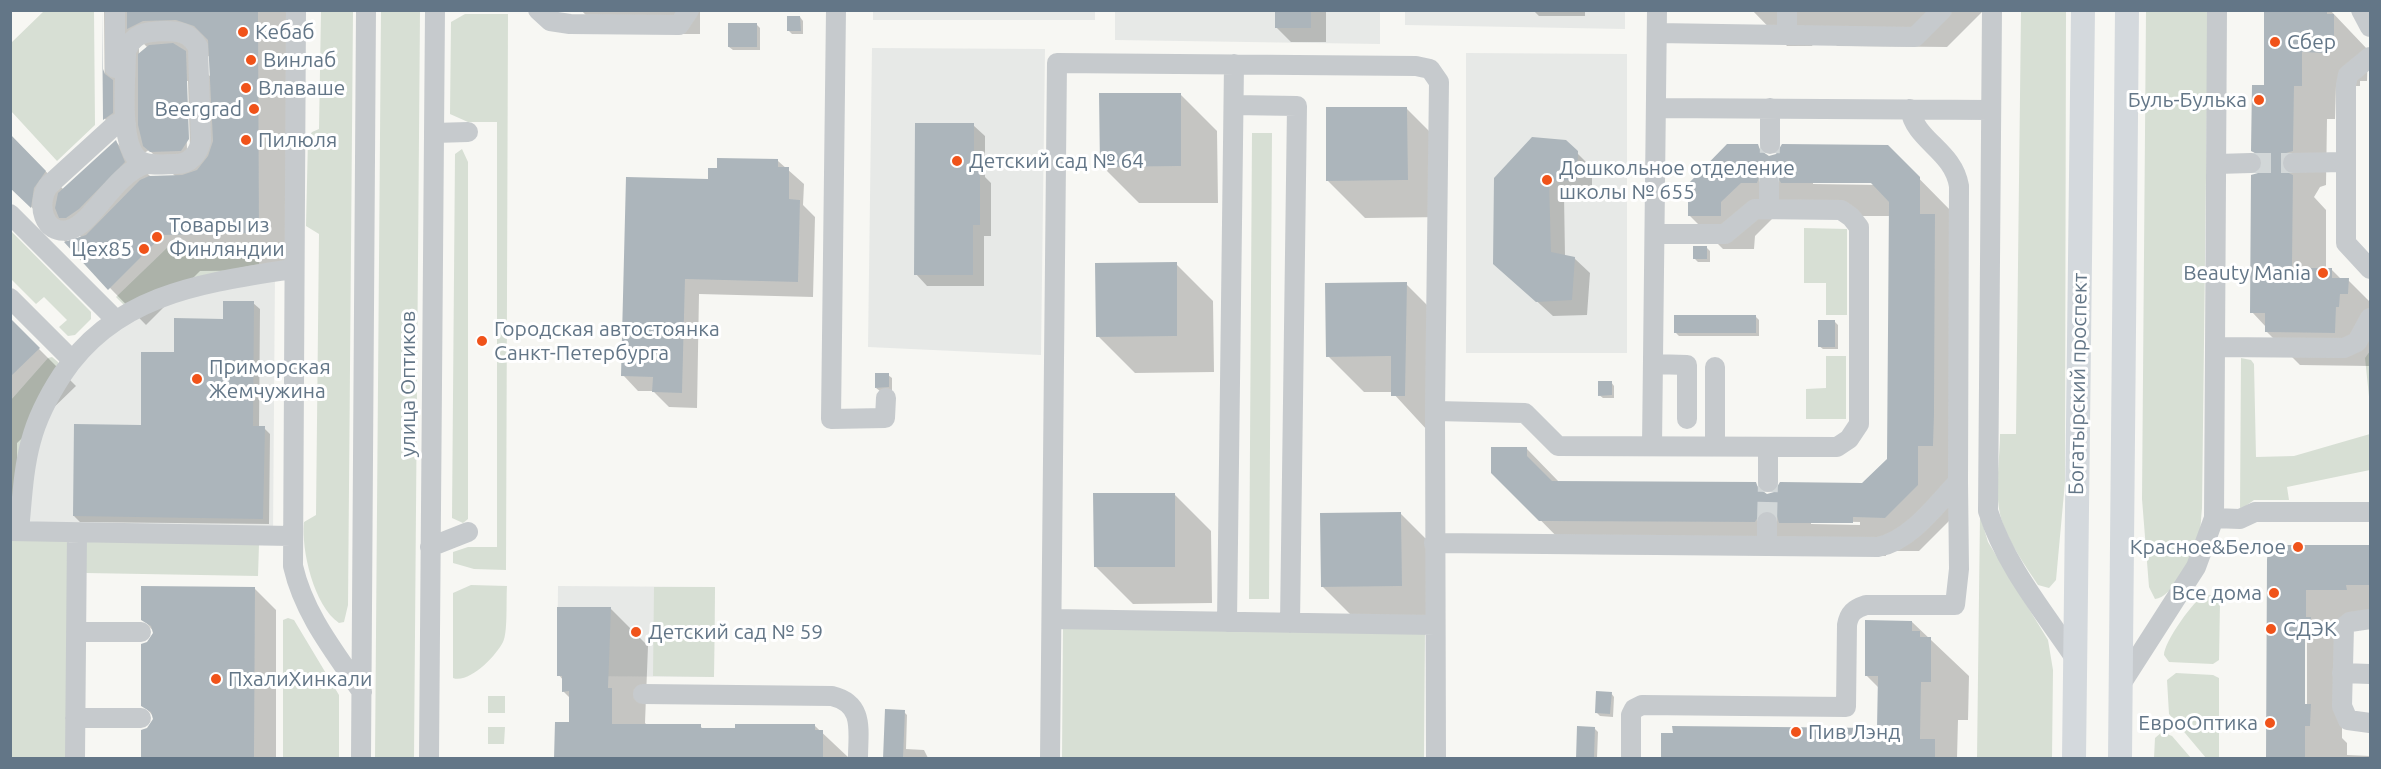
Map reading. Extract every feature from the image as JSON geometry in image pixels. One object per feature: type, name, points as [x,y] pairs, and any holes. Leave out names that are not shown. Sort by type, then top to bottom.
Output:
[{"type":"main road","name":"Богатырский проспект","points":[[2074,759],[2083,10]]},
{"type":"main road","points":[[2120,759],[2127,10]]},
{"type":"street","points":[[296,10],[291,536],[293,566],[299,592],[313,619],[362,692]]},
{"type":"street","name":"улица Оптиков","points":[[361,759],[366,10]]},
{"type":"street","name":"улица Оптиков","points":[[429,759],[435,10]]},
{"type":"street","points":[[538,10],[550,21],[570,24],[668,25],[679,25],[689,10]]},
{"type":"street","points":[[836,10],[831,419],[885,418],[886,398]]},
{"type":"street","points":[[1652,447],[1657,10]]},
{"type":"street","points":[[1787,10],[1787,34]]},
{"type":"street","points":[[1657,33],[1915,37],[1942,10]]},
{"type":"street","points":[[1992,10],[1988,511],[1995,534],[2075,658]]},
{"type":"street","points":[[2121,684],[2196,567],[2214,518],[2217,10]]},
{"type":"street","points":[[2361,10],[2370,27]]},
{"type":"street","points":[[115,11],[121,124],[129,148],[138,160],[146,164]]},
{"type":"street","points":[[142,32],[182,32],[188,35],[194,40],[200,54],[199,148],[195,155],[181,164],[146,164],[129,172],[75,228],[62,231],[50,225],[42,213],[41,198],[44,191],[121,124],[126,51],[132,40],[142,32]]},
{"type":"street","points":[[2370,57],[2348,75],[2344,162],[2346,243],[2370,269]]},
{"type":"street","points":[[1050,759],[1056,63],[1416,66],[1431,69],[1439,82],[1434,543],[1436,759]]},
{"type":"street","points":[[1227,622],[1234,64]]},
{"type":"street","points":[[1234,105],[1297,106],[1290,623]]},
{"type":"street","points":[[1656,108],[1991,110]]},
{"type":"street","points":[[1770,108],[1770,144]]},
{"type":"street","points":[[1631,759],[1631,715],[1634,709],[1642,705],[1846,707],[1847,625],[1849,615],[1856,608],[1866,605],[1955,605],[1959,569],[1959,186],[1952,163],[1916,126],[1910,110]]},
{"type":"street","points":[[434,133],[468,132]]},
{"type":"street","points":[[2293,163],[2344,162]]},
{"type":"street","points":[[2217,164],[2251,163]]},
{"type":"street","points":[[1769,183],[1769,209]]},
{"type":"street","points":[[1435,411],[1525,413],[1558,446],[1837,447],[1849,439],[1859,424],[1858,228],[1851,217],[1841,210],[1755,209],[1725,234],[1655,234]]},
{"type":"street","points":[[24,218],[50,241],[115,319]]},
{"type":"street","points":[[291,536],[15,531],[31,441],[40,414],[72,360],[115,319],[164,296],[213,281],[293,269]]},
{"type":"street","points":[[10,298],[72,360]]},
{"type":"street","points":[[2215,347],[2344,348],[2357,342],[2370,318]]},
{"type":"street","points":[[1653,364],[1687,365],[1686,419]]},
{"type":"street","points":[[1714,447],[1715,367]]},
{"type":"street","points":[[1768,447],[1768,482]]},
{"type":"street","points":[[1958,458],[1988,458]]},
{"type":"street","points":[[1434,543],[1890,545],[1902,538],[1958,482]]},
{"type":"street","points":[[2214,518],[2240,519],[2255,512],[2370,512]]},
{"type":"street","points":[[1767,522],[1767,545]]},
{"type":"street","points":[[75,759],[77,532]]},
{"type":"street","points":[[430,547],[468,532]]},
{"type":"street","points":[[1052,620],[1435,625]]},
{"type":"street","points":[[2370,620],[2350,622],[2344,627],[2342,674],[2343,714],[2355,723],[2370,723]]},
{"type":"street","points":[[76,633],[141,632]]},
{"type":"street","points":[[2342,674],[2370,674]]},
{"type":"street","points":[[643,694],[832,696],[845,699],[858,720],[858,759]]},
{"type":"street","points":[[75,718],[141,718]]},
{"type":"shaded area","points":[[45,10],[94,11],[95,125],[57,161],[11,111],[11,43]]},
{"type":"shaded area","points":[[1095,10],[1095,20],[873,20],[873,11]]},
{"type":"shaded area","points":[[321,11],[353,11],[348,605],[344,622],[339,623],[330,615],[316,591],[307,562],[304,534],[304,522],[316,515],[319,234],[306,226],[308,138],[312,132],[319,129]]},
{"type":"shaded area","points":[[381,11],[420,11],[414,758],[375,758]]},
{"type":"shaded area","points":[[1115,11],[1380,11],[1380,44],[1115,40]]},
{"type":"shaded area","points":[[1405,11],[1625,11],[1625,29],[1405,25]]},
{"type":"shaded area","points":[[2021,11],[2066,11],[2065,482],[2056,580],[2049,588],[2038,585],[2010,540],[2003,524],[1998,502],[2000,434],[2016,434]]},
{"type":"shaded area","points":[[2146,11],[2208,11],[2201,526],[2196,544],[2182,574],[2169,591],[2155,599],[2149,587],[2142,499]]},
{"type":"shaded area","points":[[465,14],[508,14],[506,570],[474,569],[453,563],[453,552],[468,547],[497,547],[497,122],[468,122],[450,114],[451,22]]},
{"type":"shaded area","name":"Детский сад № 64","points":[[872,48],[1045,49],[1041,355],[868,347]]},
{"type":"shaded area","name":"Дошкольное отделение школы № 655","points":[[1466,53],[1627,54],[1627,353],[1466,353]]},
{"type":"shaded area","points":[[1252,133],[1272,133],[1269,599],[1249,599]]},
{"type":"shaded area","points":[[462,149],[468,162],[468,519],[463,523],[452,518],[455,154]]},
{"type":"shaded area","points":[[1804,228],[1847,229],[1847,315],[1826,315],[1826,283],[1804,283]]},
{"type":"shaded area","points":[[11,231],[91,312],[91,319],[75,335],[68,336],[59,327],[67,320],[44,297],[36,304],[11,279]]},
{"type":"shaded area","points":[[258,244],[259,264],[190,280],[125,306],[116,297],[169,246]]},
{"type":"shaded area","points":[[275,272],[273,536],[19,531],[40,414],[116,319]]},
{"type":"shaded area","points":[[2370,351],[2370,406],[2365,358]]},
{"type":"shaded area","points":[[1826,356],[1846,356],[1846,419],[1806,419],[1806,389],[1826,388]]},
{"type":"shaded area","points":[[52,357],[58,362],[58,368],[14,502],[11,505],[11,400],[48,358]]},
{"type":"shaded area","points":[[2241,358],[2251,360],[2254,364],[2256,457],[2294,456],[2370,434],[2370,470],[2287,487],[2289,500],[2254,500],[2240,510]]},
{"type":"shaded area","points":[[1980,515],[1988,542],[2048,640],[2053,670],[2052,758],[1977,758]]},
{"type":"shaded area","points":[[11,538],[69,538],[68,758],[11,758]]},
{"type":"shaded area","points":[[86,541],[259,544],[258,576],[86,573]]},
{"type":"shaded area","points":[[471,585],[507,586],[505,638],[481,668],[459,679],[453,678],[453,593]]},
{"type":"shaded area","name":"Детский сад № 59","points":[[558,586],[715,587],[714,677],[557,676]]},
{"type":"shaded area","points":[[654,587],[715,587],[714,677],[653,676]]},
{"type":"shaded area","points":[[2205,594],[2216,597],[2220,602],[2219,660],[2213,664],[2169,662],[2164,655],[2169,641],[2187,613]]},
{"type":"shaded area","points":[[288,618],[294,620],[339,695],[339,758],[283,758],[283,620]]},
{"type":"shaded area","points":[[1063,626],[1425,629],[1424,758],[1062,758]]},
{"type":"shaded area","points":[[2176,673],[2213,675],[2219,678],[2219,758],[2206,758],[2169,714],[2167,680]]},
{"type":"shaded area","points":[[488,696],[505,696],[505,713],[488,713]]},
{"type":"shaded area","points":[[488,727],[505,727],[504,744],[488,744]]},
{"type":"shaded area","points":[[2162,732],[2172,736],[2191,758],[2154,758],[2155,738]]},
{"type":"building","points":[[102,10],[103,69],[105,74],[113,80],[113,113],[103,120]]},
{"type":"building","points":[[127,10],[258,10],[259,233],[163,235],[108,290],[64,242],[86,235],[140,180],[149,176],[182,175],[197,170],[208,156],[213,141],[208,40],[194,26],[176,20],[143,21],[127,29]]},
{"type":"building","points":[[1275,10],[1311,10],[1311,28],[1275,28]]},
{"type":"building","points":[[2264,10],[2327,10],[2327,14],[2334,14],[2334,48],[2327,48],[2326,53],[2302,52],[2302,86],[2294,86],[2293,151],[2286,153],[2281,163],[2283,170],[2293,175],[2292,268],[2332,268],[2332,278],[2349,278],[2348,294],[2340,294],[2339,307],[2336,307],[2335,333],[2265,332],[2265,313],[2250,313],[2251,175],[2258,173],[2263,163],[2261,156],[2251,151],[2252,85],[2264,85]]},
{"type":"building","points":[[787,16],[800,16],[801,31],[787,31]]},
{"type":"building","points":[[728,23],[757,23],[757,47],[728,47]]},
{"type":"building","points":[[173,43],[186,51],[189,139],[181,151],[150,152],[143,146],[138,125],[138,54],[149,45]]},
{"type":"building","points":[[1099,93],[1181,93],[1181,166],[1100,167]]},
{"type":"building","points":[[1326,107],[1407,107],[1408,180],[1326,181]]},
{"type":"building","points":[[915,123],[974,123],[974,170],[980,170],[980,225],[973,225],[973,275],[914,275]]},
{"type":"building","points":[[10,134],[46,171],[34,188],[31,208],[10,188]]},
{"type":"building","points":[[1532,137],[1566,140],[1578,151],[1577,180],[1549,181],[1551,252],[1575,257],[1572,300],[1536,302],[1493,264],[1494,178]]},
{"type":"building","points":[[116,140],[125,162],[79,209],[66,218],[59,218],[55,208],[58,193]]},
{"type":"building","points":[[1727,144],[1758,144],[1760,150],[1769,156],[1776,154],[1782,144],[1888,145],[1920,177],[1920,214],[1935,214],[1934,415],[1933,446],[1918,446],[1918,485],[1885,518],[1853,517],[1853,523],[1779,523],[1777,516],[1768,510],[1761,512],[1755,522],[1539,521],[1491,473],[1491,447],[1527,447],[1527,456],[1552,481],[1756,482],[1758,488],[1767,494],[1774,492],[1780,482],[1862,483],[1887,459],[1889,202],[1871,183],[1781,183],[1775,173],[1768,171],[1759,177],[1757,183],[1741,183],[1721,202],[1721,216],[1688,216],[1688,184]]},
{"type":"building","points":[[717,158],[778,159],[778,167],[789,167],[789,199],[800,200],[798,282],[685,279],[682,393],[652,392],[653,377],[621,376],[626,177],[708,179],[708,168],[717,168]]},
{"type":"building","points":[[1693,246],[1707,246],[1707,259],[1693,259]]},
{"type":"building","points":[[1177,262],[1177,336],[1096,337],[1095,263]]},
{"type":"building","points":[[1407,282],[1405,396],[1391,396],[1391,356],[1326,357],[1325,283]]},
{"type":"building","points":[[223,301],[254,301],[253,426],[265,426],[263,519],[73,516],[74,424],[141,425],[141,352],[174,352],[174,318],[223,319]]},
{"type":"building","points":[[1674,315],[1756,315],[1756,333],[1674,333]]},
{"type":"building","points":[[10,318],[40,348],[10,377]]},
{"type":"building","points":[[1818,320],[1835,320],[1835,347],[1818,347]]},
{"type":"building","points":[[875,373],[889,373],[889,387],[875,388]]},
{"type":"building","points":[[1598,381],[1612,381],[1612,395],[1598,396]]},
{"type":"building","points":[[1093,493],[1175,493],[1175,567],[1094,567]]},
{"type":"building","points":[[1401,512],[1402,586],[1321,587],[1320,513]]},
{"type":"building","points":[[2278,545],[2370,545],[2370,585],[2346,585],[2347,590],[2306,590],[2306,617],[2311,617],[2311,639],[2305,639],[2305,704],[2311,704],[2310,726],[2305,726],[2305,759],[2266,759],[2267,559],[2268,553]]},
{"type":"building","points":[[141,586],[255,587],[254,759],[141,759],[141,730],[147,728],[153,719],[151,712],[141,706],[141,644],[147,642],[153,633],[151,626],[141,620]]},
{"type":"building","points":[[557,607],[611,607],[608,688],[612,688],[612,724],[701,724],[701,728],[735,728],[735,724],[815,724],[815,730],[823,730],[823,759],[554,759],[555,722],[569,722],[569,691],[562,692],[562,676],[557,676]]},
{"type":"building","points":[[1865,620],[1912,621],[1912,631],[1920,631],[1920,637],[1931,637],[1931,682],[1921,682],[1920,739],[1935,739],[1935,759],[1661,759],[1661,733],[1673,733],[1672,726],[1877,728],[1878,676],[1865,676]]},
{"type":"building","points":[[1596,691],[1612,692],[1610,714],[1595,713]]},
{"type":"building","points":[[885,709],[905,710],[903,759],[883,759]]},
{"type":"building","points":[[1577,726],[1595,727],[1594,759],[1576,759]]},
{"type":"tunnel","points":[[1769,183],[1770,144]]},
{"type":"tunnel","points":[[2251,163],[2293,163]]},
{"type":"tunnel","points":[[1767,522],[1768,482]]},
{"type":"place","name":"Кебаб","points":[[243,32]]},
{"type":"place","name":"Сбер","points":[[2275,42]]},
{"type":"place","name":"Винлаб","points":[[251,60]]},
{"type":"place","name":"Влаваше","points":[[246,88]]},
{"type":"place","name":"Буль-Булька","points":[[2259,100]]},
{"type":"place","name":"Beergrad","points":[[254,109]]},
{"type":"place","name":"Пилюля","points":[[246,140]]},
{"type":"place","name":"Детский сад № 64","points":[[957,161]]},
{"type":"place","name":"Дошкольное отделение школы № 655","points":[[1547,180]]},
{"type":"place","name":"Товары из Финляндии","points":[[157,237]]},
{"type":"place","name":"Цех85","points":[[144,249]]},
{"type":"place","name":"Beauty Mania","points":[[2323,273]]},
{"type":"place","name":"Городская автостоянка Санкт-Петербурга","points":[[482,341]]},
{"type":"place","name":"Приморская Жемчужина","points":[[197,379]]},
{"type":"place","name":"Красное&Белое","points":[[2298,547]]},
{"type":"place","name":"Все дома","points":[[2274,593]]},
{"type":"place","name":"СДЭК","points":[[2271,629]]},
{"type":"place","name":"Детский сад № 59","points":[[636,632]]},
{"type":"place","name":"ПхалиХинкали","points":[[216,679]]},
{"type":"place","name":"ЕвроОптика","points":[[2270,723]]},
{"type":"place","name":"Пив Лэнд","points":[[1796,732]]}]
